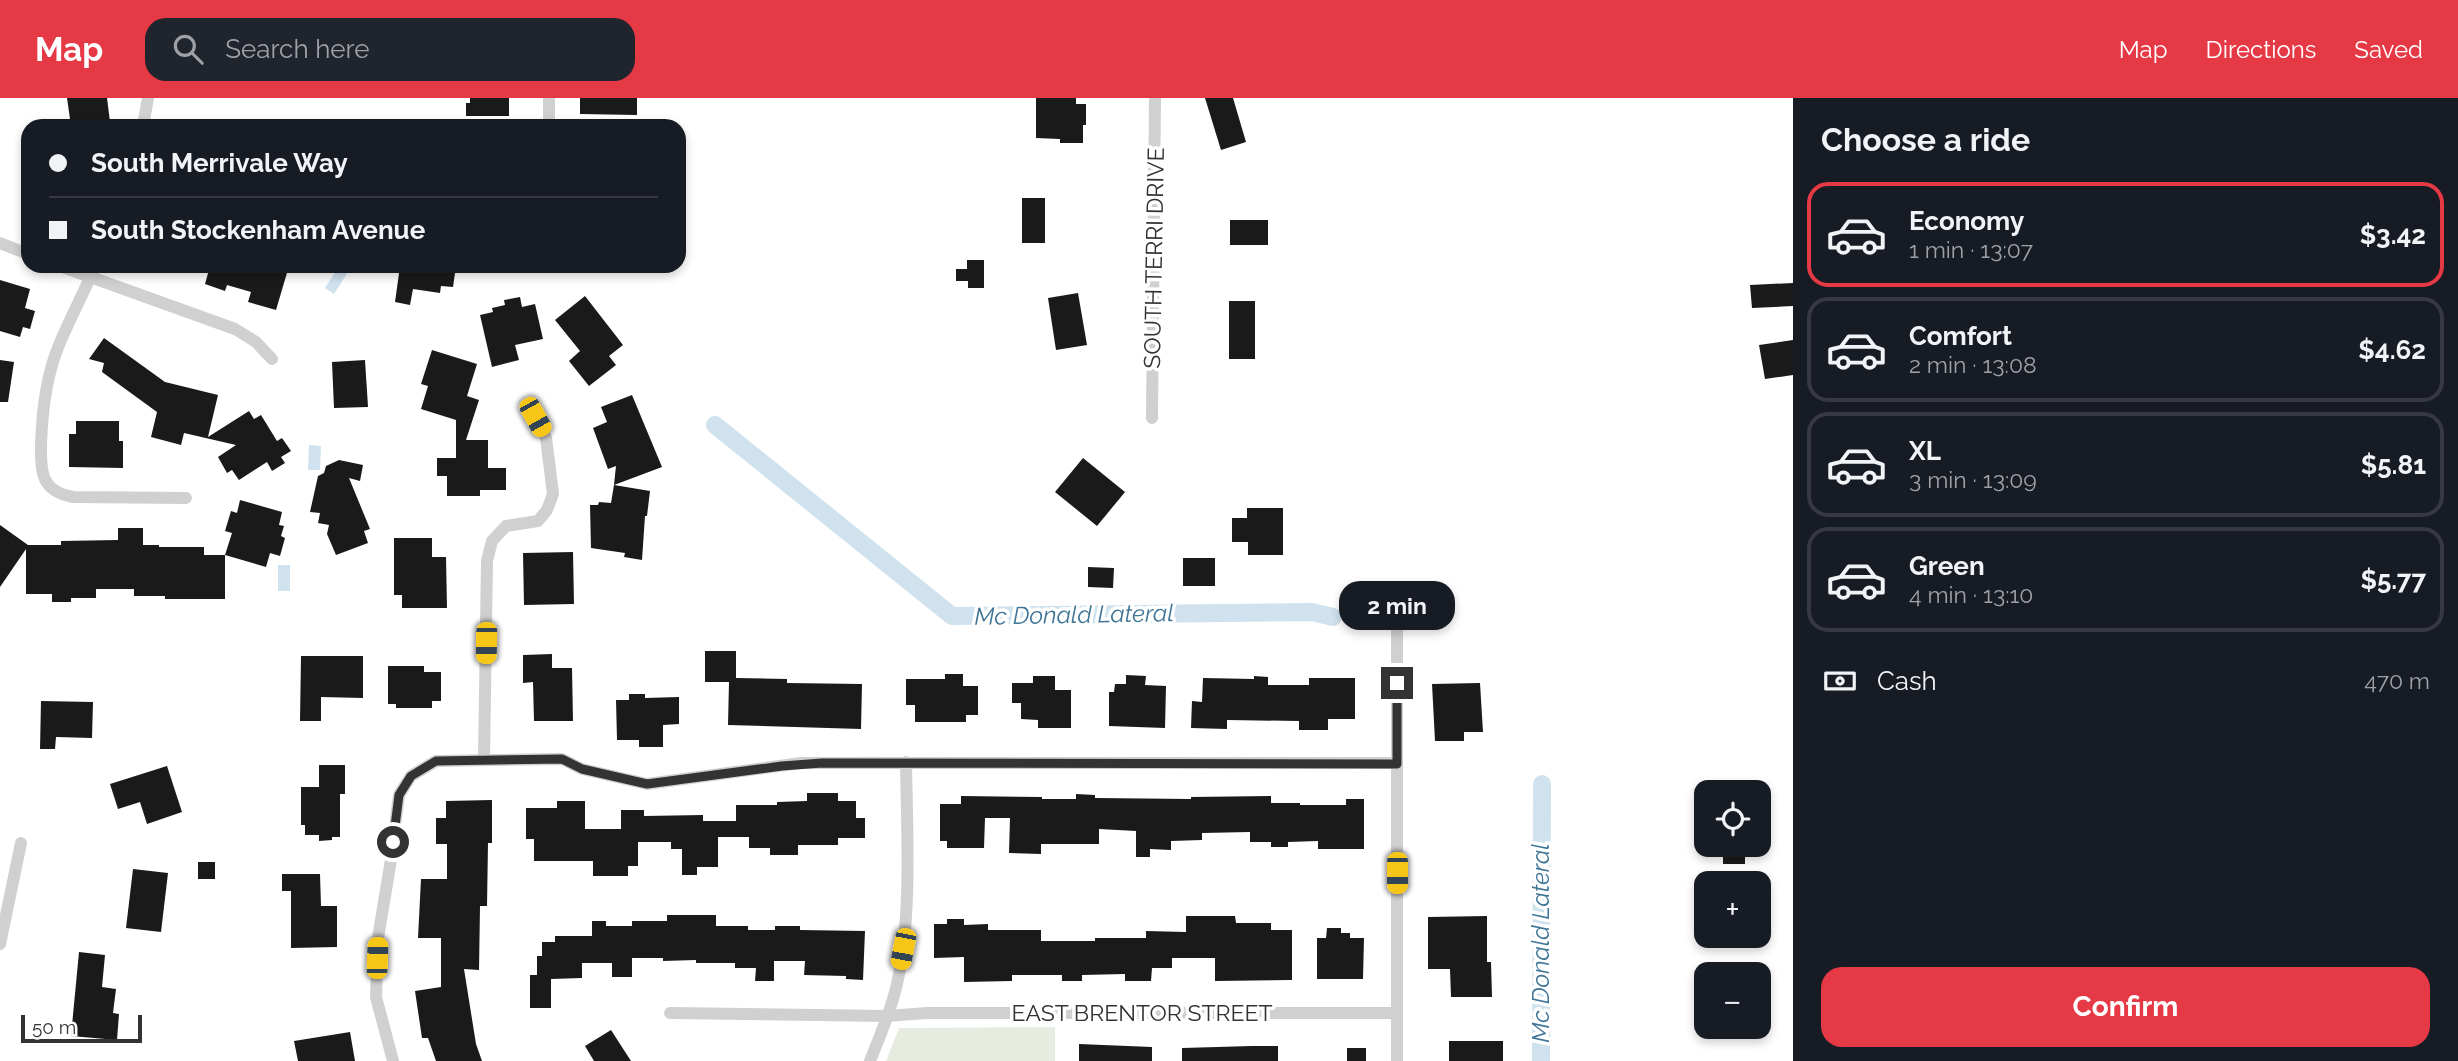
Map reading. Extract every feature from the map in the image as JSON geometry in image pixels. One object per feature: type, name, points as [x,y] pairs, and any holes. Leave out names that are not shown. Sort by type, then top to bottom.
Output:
[{"type":"street","points":[[144,119],[148,98]]},
{"type":"street","points":[[549,98],[549,119]]},
{"type":"street","name":"SOUTH TERRI DRIVE","points":[[1152,418],[1155,98]]},
{"type":"street","points":[[0,243],[21,251]]},
{"type":"street","points":[[93,273],[58,346],[44,395],[41,465],[44,479],[61,495],[73,497],[186,498]]},
{"type":"street","points":[[95,273],[235,329],[256,342],[272,359]]},
{"type":"street","points":[[484,760],[487,561],[492,541],[506,526],[538,521],[547,510],[552,494],[546,438],[535,417]]},
{"type":"street","points":[[1397,617],[1397,1061]]},
{"type":"street","points":[[393,1061],[376,997],[378,938],[399,795],[411,776],[436,761],[562,759],[582,769],[647,784],[801,764],[1397,764]]},
{"type":"street","points":[[870,1061],[897,985],[903,949],[907,845],[906,762]]},
{"type":"street","points":[[0,944],[21,843]]},
{"type":"street","name":"EAST BRENTOR STREET","points":[[670,1013],[887,1016],[927,1013],[1397,1013]]},
{"type":"shaded area","points":[[1055,1027],[1055,1061],[886,1061],[899,1028]]},
{"type":"water","points":[[335,273],[347,273],[334,294],[325,288]]},
{"type":"water","points":[[309,445],[321,446],[320,470],[308,470]]},
{"type":"water","points":[[278,565],[290,565],[290,591],[278,591]]},
{"type":"building","points":[[67,98],[107,98],[110,119],[70,119]]},
{"type":"building","points":[[470,98],[509,98],[509,116],[466,116],[466,103],[470,103]]},
{"type":"building","points":[[580,98],[637,98],[637,115],[580,114]]},
{"type":"building","points":[[1036,98],[1076,98],[1076,104],[1086,104],[1083,143],[1060,143],[1060,139],[1036,138]]},
{"type":"building","points":[[1205,98],[1233,98],[1246,142],[1221,150]]},
{"type":"building","points":[[1022,198],[1045,198],[1045,243],[1022,243]]},
{"type":"building","points":[[1230,220],[1268,220],[1268,245],[1230,245]]},
{"type":"building","points":[[967,260],[984,260],[984,288],[968,288],[968,281],[956,281],[956,269],[967,269]]},
{"type":"building","points":[[208,273],[287,273],[276,310],[248,302],[251,292],[227,285],[225,291],[205,284]]},
{"type":"building","points":[[399,273],[455,273],[453,287],[441,286],[440,293],[413,289],[410,305],[395,302]]},
{"type":"building","points":[[0,280],[30,289],[25,308],[35,311],[30,329],[23,327],[20,337],[0,331]]},
{"type":"building","points":[[1793,283],[1793,306],[1752,308],[1750,285]]},
{"type":"building","points":[[1078,293],[1087,345],[1056,350],[1048,298]]},
{"type":"building","points":[[585,296],[623,345],[609,356],[616,365],[589,386],[569,361],[580,351],[555,320]]},
{"type":"building","points":[[520,297],[522,307],[535,304],[543,339],[515,345],[519,360],[492,367],[480,315],[505,305],[504,300]]},
{"type":"building","points":[[1229,301],[1255,301],[1255,359],[1229,359]]},
{"type":"building","points":[[104,338],[165,382],[218,395],[208,437],[249,411],[254,419],[261,415],[277,441],[282,438],[291,451],[281,457],[285,463],[272,471],[267,462],[239,480],[232,470],[227,473],[218,457],[236,445],[184,433],[181,445],[151,437],[157,412],[102,372],[104,363],[89,359]]},
{"type":"building","points":[[1793,340],[1793,375],[1765,379],[1759,345]]},
{"type":"building","points":[[432,350],[477,364],[467,396],[479,400],[466,440],[488,440],[488,468],[506,468],[506,490],[480,490],[480,496],[447,496],[447,476],[437,476],[437,458],[456,458],[456,420],[421,409],[428,386],[421,384]]},
{"type":"building","points":[[0,360],[14,362],[8,402],[0,402]]},
{"type":"building","points":[[365,360],[368,407],[334,408],[332,362]]},
{"type":"building","points":[[632,395],[662,467],[614,485],[616,466],[608,469],[593,428],[607,422],[601,407]]},
{"type":"building","points":[[76,421],[119,421],[119,441],[123,441],[123,468],[69,467],[69,434],[76,434]]},
{"type":"building","points":[[1083,458],[1125,492],[1097,526],[1055,492]]},
{"type":"building","points":[[339,460],[363,465],[360,481],[349,478],[370,529],[364,531],[368,543],[336,555],[327,534],[329,525],[318,523],[320,513],[310,512],[318,476],[324,473],[326,466]]},
{"type":"building","points":[[614,485],[650,491],[642,560],[624,557],[625,553],[591,548],[590,505],[598,505],[599,502],[611,503]]},
{"type":"building","points":[[240,500],[282,512],[279,525],[284,526],[281,536],[285,538],[280,556],[270,553],[266,567],[225,555],[232,533],[225,531],[231,511],[237,513]]},
{"type":"building","points":[[1247,508],[1283,508],[1283,555],[1248,555],[1248,542],[1232,542],[1232,518],[1247,518]]},
{"type":"building","points":[[0,525],[28,545],[61,545],[61,541],[118,540],[118,528],[143,528],[143,545],[204,547],[204,555],[225,555],[225,599],[165,599],[165,596],[134,596],[134,589],[96,589],[96,598],[71,598],[71,602],[52,602],[52,594],[26,594],[26,549],[0,587]]},
{"type":"building","points":[[394,538],[432,538],[432,557],[446,557],[447,608],[402,608],[402,595],[394,595]]},
{"type":"building","points":[[573,552],[574,604],[524,605],[523,553]]},
{"type":"building","points":[[1183,558],[1215,558],[1215,586],[1183,586]]},
{"type":"building","points":[[1088,567],[1114,568],[1113,588],[1088,587]]},
{"type":"building","points":[[705,651],[736,651],[736,678],[787,679],[787,683],[862,684],[861,729],[728,725],[729,682],[705,682]]},
{"type":"building","points":[[552,654],[552,668],[572,668],[573,721],[534,721],[533,682],[523,683],[523,655]]},
{"type":"building","points":[[301,656],[363,656],[363,698],[321,697],[321,721],[300,721]]},
{"type":"building","points":[[388,666],[424,666],[424,672],[441,672],[441,701],[432,701],[432,708],[396,708],[396,704],[388,704]]},
{"type":"building","points":[[945,674],[963,674],[963,686],[978,686],[978,715],[966,715],[966,722],[915,722],[915,705],[906,705],[906,679],[945,679]]},
{"type":"building","points":[[1126,675],[1146,676],[1145,685],[1166,686],[1165,728],[1109,726],[1109,692],[1114,692],[1115,684],[1126,684]]},
{"type":"building","points":[[1033,676],[1055,676],[1055,690],[1071,690],[1071,728],[1038,728],[1038,720],[1021,719],[1021,703],[1012,703],[1012,683],[1033,683]]},
{"type":"building","points":[[1254,676],[1268,677],[1268,685],[1309,685],[1309,678],[1355,678],[1355,719],[1328,719],[1328,730],[1299,730],[1299,721],[1227,720],[1227,729],[1191,728],[1192,701],[1202,702],[1203,678],[1254,679]]},
{"type":"building","points":[[1480,683],[1483,732],[1464,732],[1464,741],[1435,741],[1432,684]]},
{"type":"building","points":[[629,694],[645,694],[645,698],[679,697],[679,724],[663,725],[663,747],[639,747],[639,740],[617,740],[616,700],[629,700]]},
{"type":"building","points":[[41,701],[93,702],[92,738],[56,737],[55,749],[40,749]]},
{"type":"building","points":[[319,765],[345,765],[345,794],[340,794],[340,837],[332,837],[332,840],[319,841],[319,835],[305,835],[305,825],[301,825],[301,787],[319,787]]},
{"type":"building","points":[[167,766],[182,812],[147,824],[140,802],[118,809],[110,784]]},
{"type":"building","points":[[807,793],[838,793],[838,801],[856,801],[856,818],[865,818],[865,838],[838,838],[838,845],[798,845],[798,855],[770,855],[770,848],[749,848],[749,837],[718,837],[718,867],[697,867],[697,875],[682,875],[682,849],[671,849],[671,842],[638,842],[638,866],[628,866],[628,876],[593,876],[593,861],[534,861],[534,839],[526,839],[526,808],[557,808],[557,801],[585,801],[585,829],[621,829],[621,810],[644,810],[644,816],[703,815],[703,821],[736,821],[736,805],[777,805],[777,802],[807,801]]},
{"type":"building","points":[[1076,794],[1095,795],[1095,798],[1191,799],[1271,796],[1271,803],[1300,805],[1346,805],[1346,799],[1364,799],[1364,849],[1318,849],[1318,841],[1288,842],[1288,847],[1271,847],[1271,842],[1250,842],[1250,832],[1202,833],[1202,840],[1171,841],[1171,850],[1150,849],[1150,857],[1136,857],[1136,831],[1099,829],[1099,844],[1041,844],[1041,854],[1009,853],[1010,818],[985,818],[984,848],[947,848],[947,841],[940,841],[940,804],[961,804],[961,796],[1076,799]]},
{"type":"building","points":[[492,800],[487,906],[480,906],[479,970],[464,969],[476,1044],[482,1061],[436,1061],[428,1038],[422,1038],[415,991],[441,987],[441,938],[418,938],[421,879],[447,879],[447,844],[436,844],[436,818],[446,818],[446,801]]},
{"type":"building","points":[[1723,857],[1745,857],[1745,864],[1723,864]]},
{"type":"building","points":[[198,862],[215,862],[215,879],[198,879]]},
{"type":"building","points":[[133,869],[168,873],[161,932],[126,928]]},
{"type":"building","points":[[282,874],[320,874],[321,906],[337,906],[337,947],[291,948],[291,891],[282,891]]},
{"type":"building","points":[[667,915],[716,915],[716,926],[748,926],[748,930],[800,926],[800,930],[865,931],[863,980],[846,979],[846,976],[804,975],[805,961],[774,961],[774,981],[755,981],[756,968],[735,968],[735,963],[632,958],[632,977],[612,977],[612,963],[582,963],[582,978],[551,979],[551,1008],[530,1008],[530,975],[537,975],[537,956],[542,956],[542,942],[555,942],[555,936],[592,936],[592,921],[606,921],[606,926],[632,926],[632,921],[667,921]]},
{"type":"building","points":[[1186,916],[1235,916],[1236,923],[1271,923],[1271,930],[1292,930],[1292,980],[1215,981],[1215,958],[1172,958],[1172,968],[1152,968],[1151,981],[1125,981],[1125,974],[1082,975],[1082,981],[1062,981],[1062,975],[1012,975],[1012,981],[964,982],[964,957],[934,958],[934,924],[947,924],[947,919],[964,919],[964,925],[988,924],[988,930],[1041,930],[1041,941],[1095,941],[1095,938],[1146,938],[1146,931],[1186,932]]},
{"type":"building","points":[[1487,916],[1487,962],[1491,962],[1492,997],[1451,997],[1450,969],[1428,969],[1428,917]]},
{"type":"building","points":[[1327,928],[1341,928],[1341,933],[1350,933],[1350,938],[1364,938],[1363,979],[1317,979],[1317,938],[1326,938]]},
{"type":"building","points":[[79,952],[105,955],[102,987],[116,989],[113,1013],[119,1014],[117,1040],[71,1036]]},
{"type":"building","points":[[611,1030],[631,1061],[594,1061],[585,1046]]},
{"type":"building","points":[[350,1032],[355,1061],[298,1061],[294,1041]]},
{"type":"building","points":[[1449,1041],[1503,1041],[1503,1061],[1449,1061]]},
{"type":"building","points":[[1079,1044],[1152,1047],[1152,1061],[1079,1061]]},
{"type":"building","points":[[1278,1046],[1278,1061],[1182,1061],[1182,1048]]},
{"type":"building","points":[[1347,1048],[1366,1048],[1366,1061],[1347,1061]]},
{"type":"waterway","name":"Mc Donald Lateral","points":[[715,425],[952,616],[1312,612],[1333,617]]},
{"type":"waterway","name":"Mc Donald Lateral","points":[[1541,1061],[1542,784]]},
{"type":"route","points":[[393,842],[399,795],[411,776],[436,761],[562,759],[582,769],[647,784],[822,763],[1397,764],[1397,683]]}]
